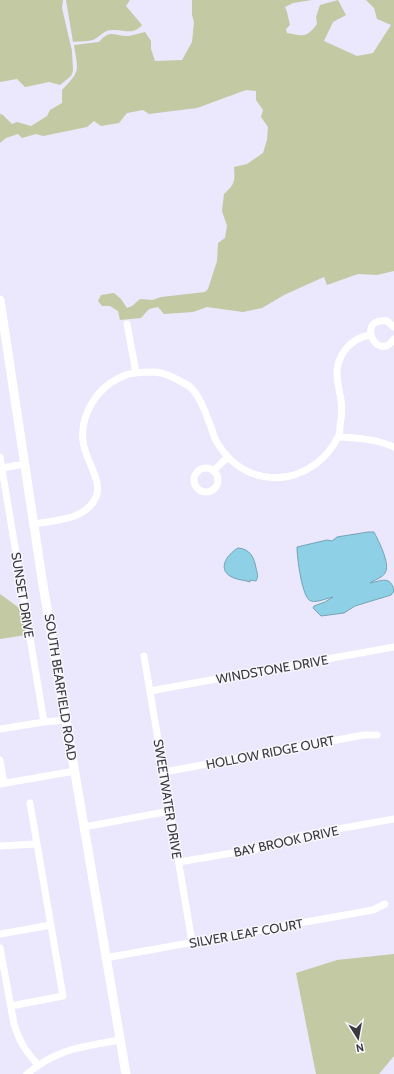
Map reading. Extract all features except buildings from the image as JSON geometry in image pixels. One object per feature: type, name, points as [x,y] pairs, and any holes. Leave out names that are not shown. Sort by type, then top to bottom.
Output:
[{"type":"street","name":"SOUTH BEARFIELD ROAD","points":[[0,300],[34,524],[105,958],[126,1074]]},
{"type":"street","points":[[394,327],[387,321],[378,321],[372,326],[370,335],[374,342],[381,346],[389,344],[394,339]]},
{"type":"street","points":[[127,324],[136,373]]},
{"type":"street","points":[[34,524],[81,514],[96,498],[99,489],[97,480],[85,455],[83,440],[84,427],[87,414],[92,403],[99,393],[119,377],[136,373],[156,372],[171,376],[190,386],[203,405],[217,442],[234,463],[247,472],[262,477],[276,478],[290,476],[317,463],[338,437],[342,417],[336,368],[340,357],[348,346],[360,337],[370,335]]},
{"type":"street","points":[[338,437],[369,439],[394,447]]},
{"type":"street","name":"SUNSET DRIVE","points":[[0,457],[44,722]]},
{"type":"street","points":[[214,471],[228,457]]},
{"type":"street","points":[[2,468],[25,464]]},
{"type":"street","name":"WINDSTONE DRIVE","points":[[150,691],[394,646]]},
{"type":"street","name":"SWEETWATER DRIVE","points":[[144,656],[192,942]]},
{"type":"street","points":[[0,729],[66,720]]},
{"type":"street","name":"HOLLOW RIDGE OURT","points":[[164,772],[364,735],[377,736]]},
{"type":"street","points":[[0,760],[2,784],[75,771]]},
{"type":"street","points":[[11,1006],[63,996],[30,803]]},
{"type":"street","points":[[84,827],[170,811]]},
{"type":"street","name":"BAY BROOK DRIVE","points":[[179,862],[274,846],[293,837],[394,819]]},
{"type":"street","points":[[0,846],[36,844]]},
{"type":"street","name":"SILVER LEAF COURT","points":[[105,958],[373,910],[385,904]]},
{"type":"street","points":[[0,934],[51,925]]},
{"type":"street","points":[[0,948],[18,1036],[23,1048],[38,1065]]},
{"type":"street","points":[[27,1074],[38,1065],[58,1054],[74,1048],[120,1040]]},
{"type":"green space","points":[[0,0],[63,0],[62,8],[72,51],[73,71],[71,76],[60,85],[49,82],[25,87],[17,79],[0,82]]},
{"type":"green space","points":[[66,0],[130,0],[126,6],[142,25],[132,31],[110,30],[93,40],[73,42]]},
{"type":"green space","points":[[192,0],[312,0],[293,3],[285,7],[290,25],[286,29],[287,33],[304,35],[310,32],[317,24],[316,17],[320,5],[338,0],[346,15],[333,22],[324,41],[357,56],[373,53],[391,25],[377,19],[374,8],[366,0],[394,0],[394,271],[377,275],[358,274],[327,285],[324,277],[284,295],[262,308],[243,312],[207,307],[193,312],[164,314],[158,307],[149,309],[141,318],[120,320],[118,311],[110,306],[102,306],[98,301],[101,295],[114,293],[121,299],[127,308],[132,306],[140,299],[152,300],[161,297],[205,292],[208,289],[217,261],[218,243],[225,238],[227,226],[222,211],[224,194],[234,182],[234,167],[247,164],[263,153],[267,140],[268,127],[261,117],[263,110],[256,100],[256,91],[246,90],[197,108],[149,114],[143,110],[127,113],[119,123],[101,126],[94,121],[87,127],[43,136],[36,134],[22,138],[18,134],[6,138],[0,143],[0,114],[12,124],[17,122],[31,126],[47,116],[50,110],[62,103],[62,90],[77,70],[74,45],[99,42],[110,34],[129,36],[145,32],[151,41],[151,49],[155,61],[182,60],[192,42],[194,22],[192,15]]},
{"type":"green space","points":[[0,594],[22,610],[26,635],[0,639]]},
{"type":"green space","points":[[394,954],[394,1056],[379,1074],[316,1074],[296,973],[337,960]]},
{"type":"water","points":[[374,532],[383,552],[386,564],[384,575],[370,583],[382,580],[388,581],[393,586],[394,591],[391,595],[355,606],[344,613],[321,616],[313,608],[314,606],[333,597],[316,601],[311,601],[308,599],[301,577],[297,547],[327,540],[332,541],[337,537]]},
{"type":"water","points":[[238,548],[246,550],[253,557],[258,574],[256,581],[250,580],[250,582],[236,579],[225,571],[224,567],[227,559]]}]
